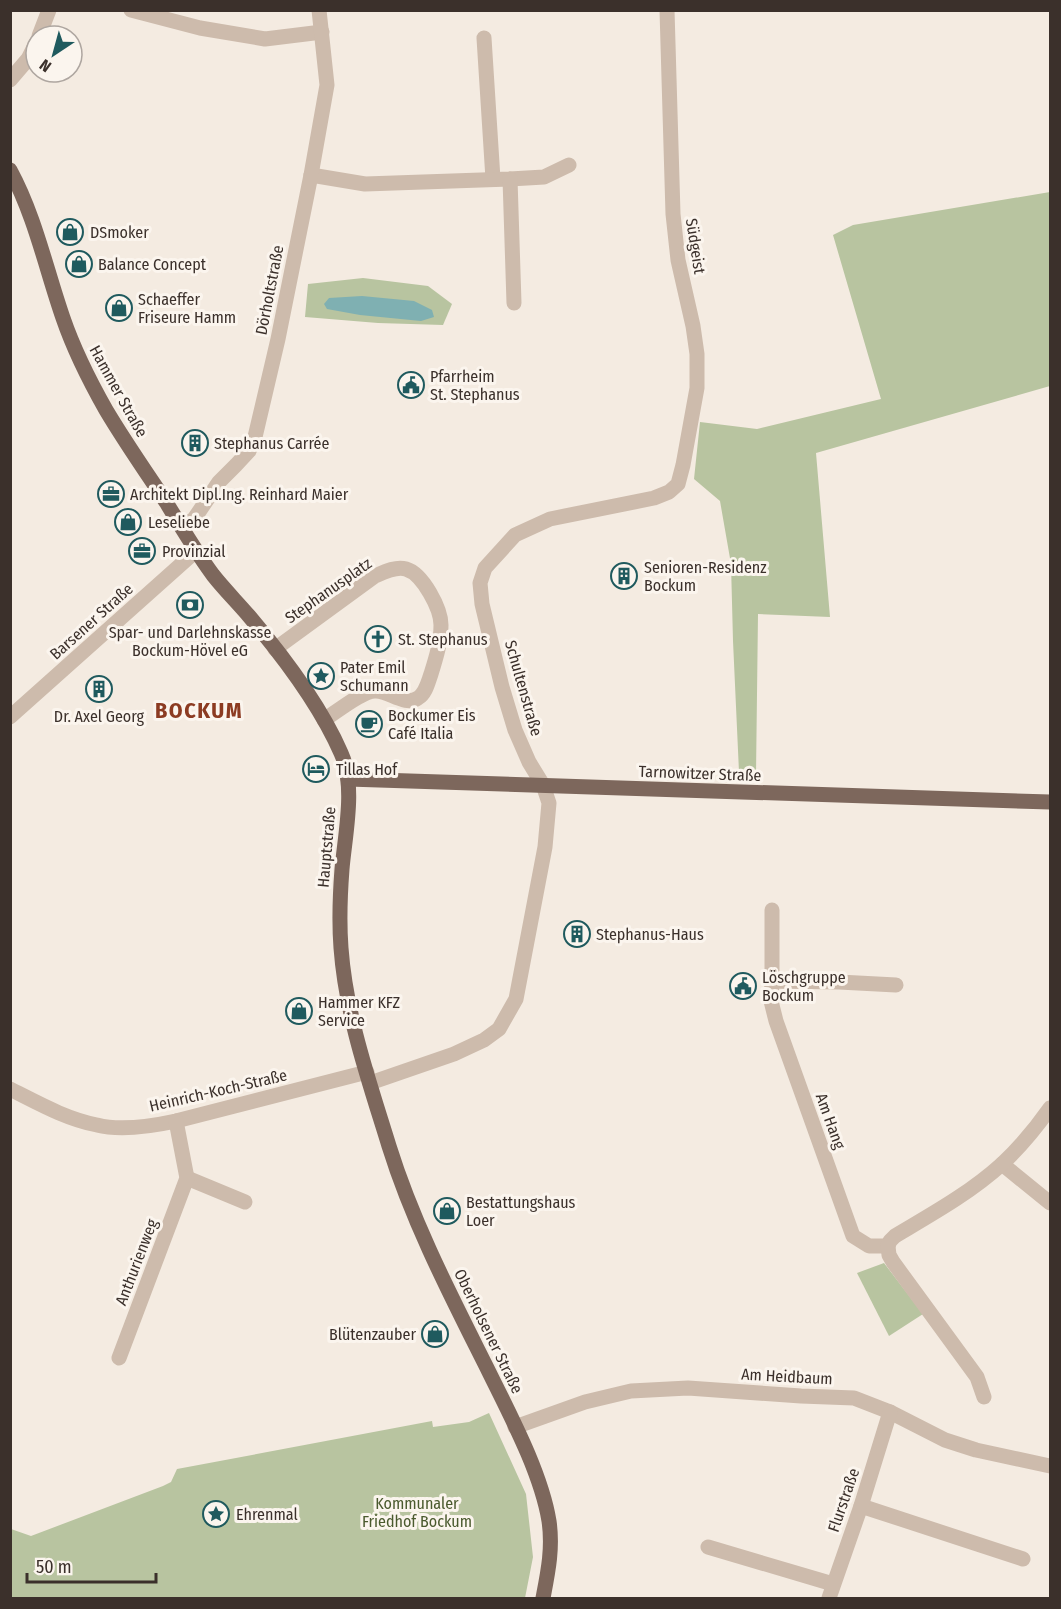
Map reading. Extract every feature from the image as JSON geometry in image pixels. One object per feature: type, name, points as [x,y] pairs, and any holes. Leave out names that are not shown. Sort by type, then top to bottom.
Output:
[{"type":"main road","name":"Hammer Straße","points":[[10,170],[30,216],[62,315],[80,362],[108,412],[196,551]]},
{"type":"main road","name":"Hauptstraße","points":[[196,551],[275,649],[324,720],[342,754],[348,779],[348,804],[340,910],[341,943],[346,995],[369,1078]]},
{"type":"main road","name":"Tarnowitzer Straße","points":[[348,779],[1050,802]]},
{"type":"main road","name":"Oberholsener Straße","points":[[369,1078],[402,1187],[532,1464],[549,1520],[551,1557],[543,1599]]},
{"type":"street","points":[[131,10],[200,28],[265,39],[322,32]]},
{"type":"street","name":"Dörholtstraße","points":[[182,527],[194,519],[219,482],[249,451],[255,437],[278,339],[327,85],[319,10]]},
{"type":"street","name":"Südgeist","points":[[667,10],[673,214],[678,260],[697,354],[697,388],[678,484]]},
{"type":"street","points":[[484,38],[493,179]]},
{"type":"street","points":[[10,80],[24,64]]},
{"type":"street","points":[[311,175],[365,184],[510,179],[544,177],[569,165]]},
{"type":"street","points":[[510,179],[514,303]]},
{"type":"street","name":"Schultenstraße","points":[[369,1078],[454,1054],[484,1040],[499,1029],[516,999],[545,847],[549,803],[543,785],[529,762],[515,730],[502,687],[482,604],[480,583],[485,568],[515,535],[550,519],[654,498],[669,492],[678,484]]},
{"type":"street","name":"Barsener Straße","points":[[10,717],[196,551]]},
{"type":"street","name":"Stephanusplatz","points":[[275,649],[375,576],[390,570],[405,569],[413,574],[434,600],[441,623],[440,646],[425,690],[418,698],[411,701],[377,690],[367,692],[324,720]]},
{"type":"street","name":"Am Hang","points":[[772,910],[771,1001],[776,1021],[853,1236],[869,1246],[888,1246]]},
{"type":"street","points":[[771,981],[896,985]]},
{"type":"street","name":"Heinrich-Koch-Straße","points":[[10,1089],[50,1109],[99,1126],[156,1125],[369,1078]]},
{"type":"street","points":[[984,1397],[977,1377],[906,1281],[890,1255],[888,1246],[895,1236],[936,1212],[1002,1164],[1029,1136],[1050,1108]]},
{"type":"street","points":[[176,1122],[187,1178],[245,1202]]},
{"type":"street","points":[[1002,1164],[1050,1203]]},
{"type":"street","name":"Anthurienweg","points":[[119,1358],[187,1178]]},
{"type":"street","name":"Am Heidbaum","points":[[515,1427],[585,1402],[631,1391],[688,1388],[854,1398],[965,1447],[1050,1466]]},
{"type":"street","name":"Flurstraße","points":[[831,1591],[890,1413]]},
{"type":"street","points":[[861,1506],[1023,1559]]},
{"type":"street","points":[[708,1547],[831,1591]]},
{"type":"green space","points":[[1050,192],[1050,386],[816,453],[830,617],[758,614],[756,775],[739,772],[731,564],[720,501],[694,479],[700,422],[757,429],[881,399],[833,235],[853,225]]},
{"type":"green space","points":[[363,278],[428,286],[452,304],[443,325],[305,317],[308,284]]},
{"type":"green space","points":[[884,1263],[923,1314],[889,1336],[857,1273]]},
{"type":"green space","name":"Kommunaler Friedhof Bockum","points":[[489,1413],[526,1494],[533,1557],[525,1598],[11,1598],[11,1529],[31,1536],[163,1486],[171,1482],[177,1469],[432,1421],[433,1427],[469,1422]]},
{"type":"water","points":[[362,296],[414,301],[432,310],[434,317],[421,321],[360,315],[327,309],[324,304],[329,298]]},
{"type":"place","name":"DSmoker","points":[[70,232]]},
{"type":"place","name":"Balance Concept","points":[[79,264]]},
{"type":"place","name":"Schaeffer Friseure Hamm","points":[[119,308]]},
{"type":"place","name":"Pfarrheim St. Stephanus","points":[[411,385]]},
{"type":"place","name":"Stephanus Carrée","points":[[195,443]]},
{"type":"place","name":"Architekt Dipl.Ing. Reinhard Maier","points":[[111,494]]},
{"type":"place","name":"Leseliebe","points":[[128,522]]},
{"type":"place","name":"Provinzial","points":[[142,551]]},
{"type":"place","name":"Senioren-Residenz Bockum","points":[[624,576]]},
{"type":"place","name":"Spar- und Darlehnskasse Bockum-Hövel eG","points":[[190,605]]},
{"type":"place","name":"St. Stephanus","points":[[378,639]]},
{"type":"place","name":"Pater Emil Schumann","points":[[321,676]]},
{"type":"place","name":"Dr. Axel Georg","points":[[99,689]]},
{"type":"place","name":"Bockumer Eis Café Italia","points":[[369,724]]},
{"type":"place","name":"Tillas Hof","points":[[316,769]]},
{"type":"place","name":"Stephanus-Haus","points":[[577,934]]},
{"type":"place","name":"Löschgruppe Bockum","points":[[743,986]]},
{"type":"place","name":"Hammer KFZ Service","points":[[299,1011]]},
{"type":"place","name":"Bestattungshaus Loer","points":[[447,1211]]},
{"type":"place","name":"Blütenzauber","points":[[435,1334]]},
{"type":"place","name":"Ehrenmal","points":[[216,1514]]},
{"type":"district","name":"BOCKUM","points":[[199,710]]}]
